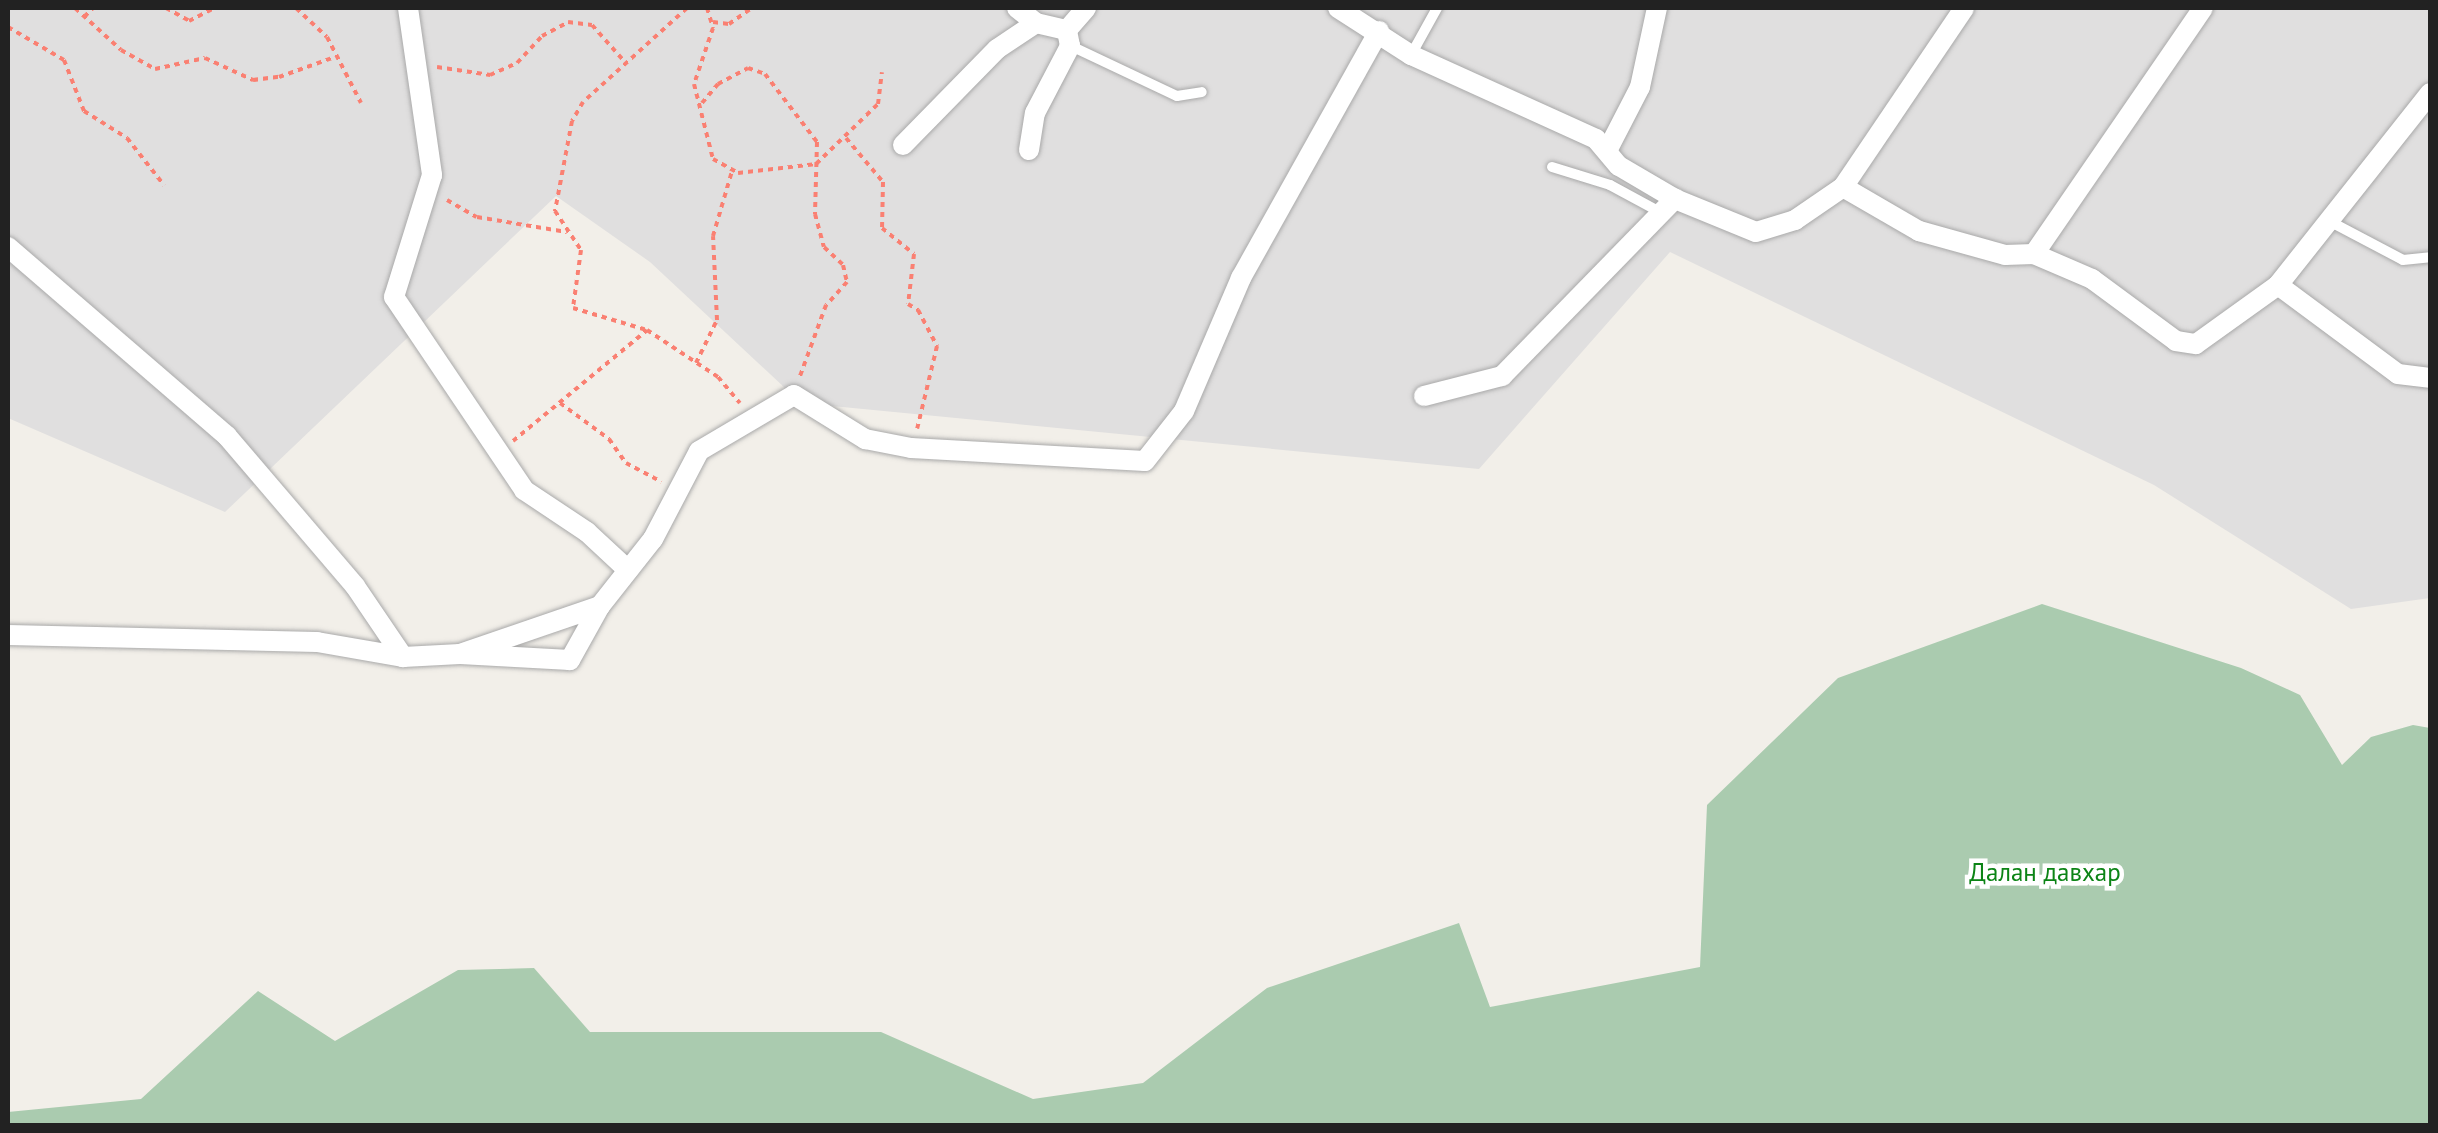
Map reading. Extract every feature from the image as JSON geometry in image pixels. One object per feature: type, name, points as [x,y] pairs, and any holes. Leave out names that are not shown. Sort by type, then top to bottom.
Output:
[{"type":"street","points":[[408,8],[432,175],[394,297],[524,490],[588,532],[628,570]]},
{"type":"street","points":[[1017,8],[1036,23],[1068,38]]},
{"type":"street","points":[[1029,150],[1035,113],[1068,38],[1086,8]]},
{"type":"street","points":[[1338,8],[1411,55],[1596,138],[1619,166],[1668,206],[1756,232],[1795,220],[1843,187],[1964,8]]},
{"type":"street","points":[[1607,151],[1640,87],[1657,8]]},
{"type":"street","points":[[2034,254],[2203,8]]},
{"type":"street","points":[[902,146],[997,49],[1036,23]]},
{"type":"street","points":[[8,635],[317,642],[403,657],[460,654],[570,660],[600,606],[680,488],[699,451],[794,395],[865,439],[912,448],[1145,461],[1184,411],[1241,278],[1379,32]]},
{"type":"street","points":[[1843,187],[1919,230],[2005,255],[2034,254],[2092,279],[2176,341],[2196,344],[2278,285],[2430,92]]},
{"type":"street","points":[[1424,396],[1502,376],[1668,206]]},
{"type":"street","points":[[8,247],[227,436],[355,586],[403,657]]},
{"type":"street","points":[[2278,285],[2398,374],[2428,381]]},
{"type":"street","points":[[460,654],[600,606]]},
{"type":"lane","points":[[1411,55],[1437,8]]},
{"type":"lane","points":[[1068,38],[1177,96],[1202,92]]},
{"type":"lane","points":[[1552,167],[1668,206]]},
{"type":"lane","points":[[2330,222],[2403,260],[2430,258]]},
{"type":"path","points":[[75,8],[155,69],[206,58],[253,80],[279,78],[335,56]]},
{"type":"path","points":[[84,17],[93,8]]},
{"type":"path","points":[[166,8],[189,21],[214,8]]},
{"type":"path","points":[[296,8],[326,37],[360,103]]},
{"type":"path","points":[[686,8],[625,62],[572,120],[556,211],[581,250],[573,308],[647,330],[696,363],[753,418]]},
{"type":"path","points":[[707,8],[713,22],[694,84],[702,103],[713,159],[732,170],[770,172],[816,164],[878,104],[882,72]]},
{"type":"path","points":[[713,22],[730,24],[752,8]]},
{"type":"path","points":[[413,61],[490,75],[518,63],[542,36],[568,22],[592,25],[625,62]]},
{"type":"path","points":[[8,27],[64,60],[84,111],[127,138],[164,185]]},
{"type":"path","points":[[702,103],[718,84],[748,68],[765,74],[773,93],[816,142],[815,214],[824,248],[843,265],[846,282],[826,305],[794,395]]},
{"type":"path","points":[[844,137],[882,182],[882,228],[914,254],[917,267],[908,304],[918,310],[937,346],[912,448]]},
{"type":"path","points":[[696,363],[716,320],[713,236],[732,170]]},
{"type":"path","points":[[426,194],[478,217],[567,232]]},
{"type":"path","points":[[498,453],[647,330]]},
{"type":"path","points":[[559,402],[609,439],[626,463],[680,488]]},
{"type":"shaded area","points":[[8,8],[2430,8],[2430,598],[2351,609],[2154,485],[1670,252],[1479,469],[801,403],[650,262],[556,196],[225,512],[8,418]]},
{"type":"green space","name":"Далан давхар","points":[[2042,604],[2241,668],[2300,695],[2342,765],[2371,737],[2413,725],[2430,728],[2430,1125],[8,1125],[8,1112],[141,1099],[258,991],[335,1041],[458,970],[534,968],[590,1032],[881,1032],[1033,1099],[1143,1083],[1267,988],[1459,923],[1490,1007],[1700,967],[1707,805],[1838,678]]}]
